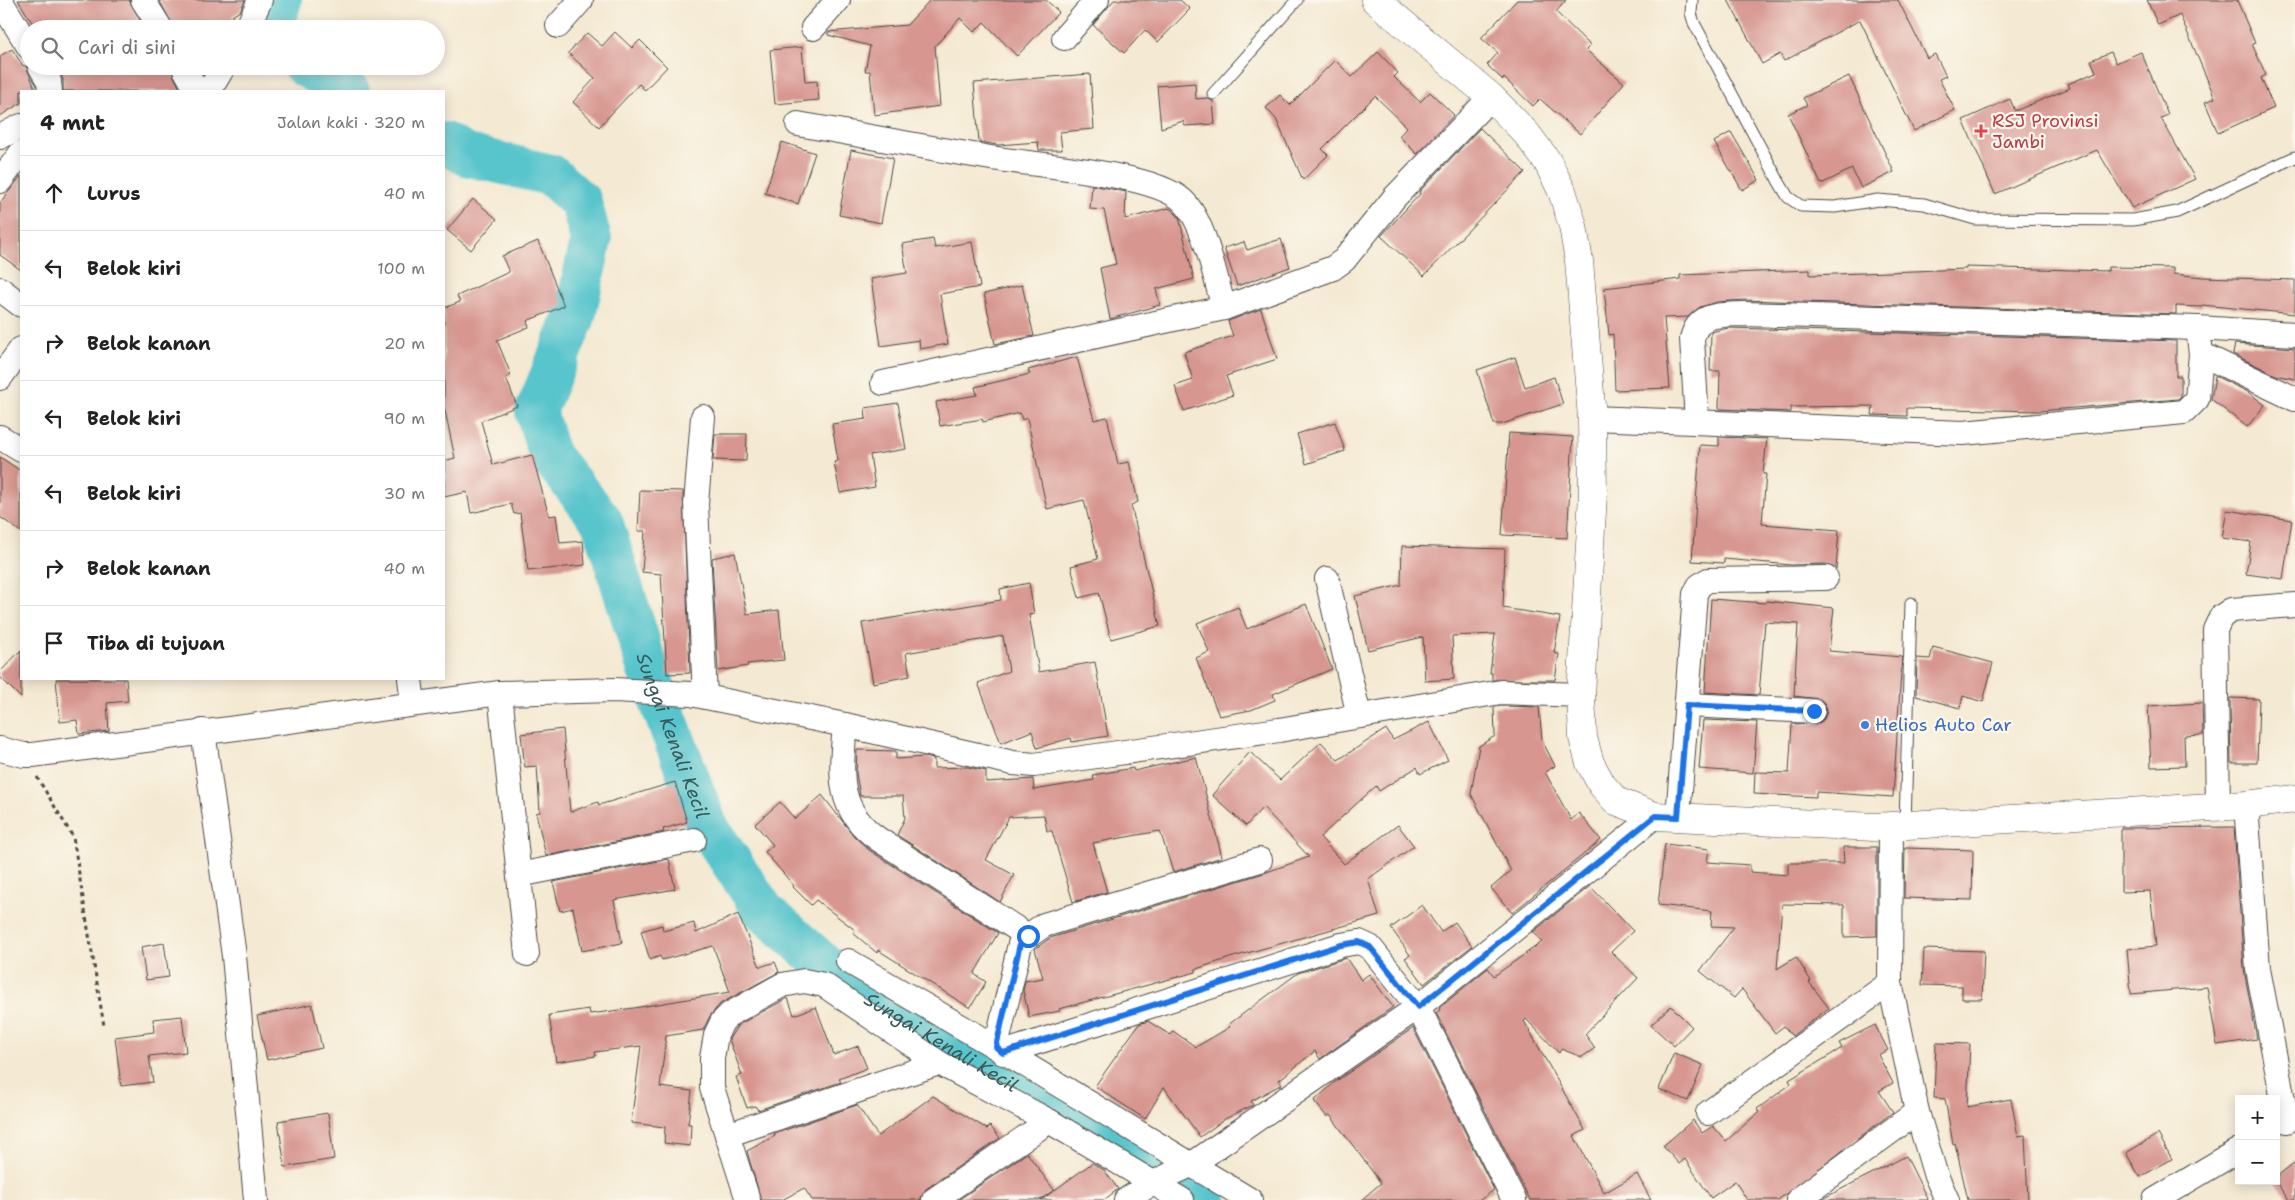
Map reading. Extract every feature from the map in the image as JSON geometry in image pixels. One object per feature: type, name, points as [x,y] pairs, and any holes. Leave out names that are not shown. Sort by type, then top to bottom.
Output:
[{"type":"street","points":[[0,0],[20,32]]},
{"type":"street","points":[[143,0],[155,20]]},
{"type":"street","points":[[251,20],[260,0]]},
{"type":"street","points":[[558,26],[581,0]]},
{"type":"street","points":[[813,28],[838,0]]},
{"type":"street","points":[[1064,38],[1097,0]]},
{"type":"street","points":[[1375,0],[1491,98],[1526,133],[1547,161],[1562,191],[1570,217],[1579,261],[1592,418],[1593,495],[1581,695],[1583,738],[1590,763],[1602,785],[1616,801],[1667,817],[1898,827],[2246,805],[2295,799]]},
{"type":"street","points":[[45,75],[49,81],[50,90]]},
{"type":"street","points":[[188,75],[196,90]]},
{"type":"street","points":[[210,90],[219,75]]},
{"type":"street","points":[[883,383],[1224,308],[1332,268],[1344,260],[1395,197],[1491,98]]},
{"type":"street","points":[[798,124],[991,158],[1137,180],[1162,188],[1182,200],[1193,215],[1202,234],[1224,308]]},
{"type":"street","points":[[0,138],[20,127]]},
{"type":"street","points":[[0,181],[20,154]]},
{"type":"street","points":[[0,289],[20,303]]},
{"type":"street","points":[[1698,422],[1692,339],[1694,330],[1710,315],[1744,314],[2198,328],[2295,334]]},
{"type":"street","points":[[1592,418],[1963,433],[2184,412],[2197,399],[2201,354],[2198,328]]},
{"type":"street","points":[[0,378],[20,350]]},
{"type":"street","points":[[2201,354],[2295,399]]},
{"type":"street","points":[[698,696],[696,504],[703,417]]},
{"type":"street","points":[[0,437],[20,449]]},
{"type":"street","points":[[1126,1200],[1186,1167],[1418,1007],[1667,817],[1687,705],[1695,594],[1699,586],[1708,580],[1826,578]]},
{"type":"street","points":[[1327,579],[1359,716]]},
{"type":"street","points":[[2218,806],[2215,630],[2218,621],[2231,610],[2295,605]]},
{"type":"street","points":[[410,680],[413,704]]},
{"type":"street","points":[[0,749],[24,755],[500,693],[614,690],[698,696],[845,725],[1013,763],[1034,765],[1279,730],[1501,692],[1581,695]]},
{"type":"street","points":[[500,693],[527,954]]},
{"type":"street","points":[[1687,705],[1814,711]]},
{"type":"street","points":[[845,725],[841,775],[849,808],[859,822],[878,839],[1028,936]]},
{"type":"street","points":[[203,732],[234,956],[256,1200]]},
{"type":"street","points":[[2246,805],[2258,969],[2286,1121]]},
{"type":"street","points":[[1898,827],[1890,983],[1917,1112],[1935,1173],[1947,1200]]},
{"type":"street","points":[[518,875],[694,840]]},
{"type":"street","points":[[999,1050],[1020,944],[1028,936],[1044,925],[1260,860]]},
{"type":"street","points":[[999,1050],[1341,945],[1359,942],[1370,947],[1418,1007],[1514,1200]]},
{"type":"street","points":[[848,961],[999,1050],[1186,1167],[1250,1200]]},
{"type":"street","points":[[744,1197],[712,1088],[712,1058],[716,1035],[722,1022],[730,1014],[782,985],[804,981],[824,985],[939,1063],[1049,1121],[1156,1182],[1182,1200]]},
{"type":"street","points":[[1708,1113],[1890,983]]},
{"type":"street","points":[[727,1135],[939,1063]]},
{"type":"street","points":[[1798,1200],[1917,1112]]},
{"type":"street","points":[[934,1200],[1049,1121]]},
{"type":"street","points":[[2155,1200],[2235,1152]]},
{"type":"lane","points":[[1213,94],[1298,0]]},
{"type":"lane","points":[[1692,0],[1691,13],[1699,31],[1778,182],[1788,197],[1801,206],[1835,207],[1878,200],[1924,204],[1975,219],[2132,220],[2177,212],[2295,157]]},
{"type":"lane","points":[[1898,827],[1911,604]]},
{"type":"path","points":[[24,755],[69,826],[73,836],[104,1026]]},
{"type":"building","points":[[18,0],[129,0],[140,20],[30,20]]},
{"type":"building","points":[[159,0],[245,0],[240,11],[232,16],[234,20],[170,20]]},
{"type":"building","points":[[930,0],[1046,0],[1059,12],[1017,56],[984,22],[974,32],[960,18],[935,46],[940,106],[874,115],[870,71],[865,71],[870,46],[828,35],[828,32],[907,25]]},
{"type":"building","points":[[1114,0],[1180,0],[1190,9],[1158,42],[1145,30],[1124,53],[1093,25]]},
{"type":"building","points":[[1517,0],[1566,0],[1556,12],[1590,45],[1586,50],[1624,83],[1580,134],[1540,99],[1533,106],[1504,78],[1503,80],[1487,65],[1498,53],[1481,38]]},
{"type":"building","points":[[1728,0],[1898,0],[1927,58],[1935,54],[1946,76],[1939,79],[1955,110],[1914,131],[1860,20],[1784,61],[1780,54],[1762,64]]},
{"type":"building","points":[[2147,0],[2237,0],[2255,43],[2252,44],[2266,75],[2261,78],[2274,108],[2218,133],[2205,102],[2215,98],[2180,15],[2158,25]]},
{"type":"building","points":[[615,32],[632,48],[640,40],[667,67],[645,90],[639,84],[599,127],[573,102],[595,78],[568,53],[587,33],[602,46]]},
{"type":"building","points":[[802,47],[805,82],[817,81],[819,100],[775,104],[770,50]]},
{"type":"building","points":[[12,49],[20,61],[20,75],[30,75],[36,90],[20,90],[20,104],[0,116],[0,56]]},
{"type":"building","points":[[1378,52],[1398,73],[1394,77],[1420,102],[1430,92],[1454,115],[1417,154],[1399,136],[1407,127],[1375,96],[1322,149],[1328,155],[1303,180],[1276,119],[1266,108],[1280,95],[1290,105],[1335,60],[1352,77]]},
{"type":"building","points":[[2111,52],[2116,63],[2141,52],[2168,115],[2161,118],[2195,179],[2132,208],[2097,150],[1995,194],[1963,120],[2010,99],[2015,111],[2070,88],[2068,84],[2096,72],[2091,60]]},
{"type":"building","points":[[1090,74],[1094,129],[1060,132],[1062,150],[1039,150],[1038,142],[998,145],[979,142],[974,83]]},
{"type":"building","points":[[61,75],[173,75],[181,90],[63,90],[63,79]]},
{"type":"building","points":[[1849,76],[1894,172],[1861,188],[1852,169],[1821,184],[1788,114],[1807,105],[1803,98]]},
{"type":"building","points":[[1195,83],[1196,99],[1207,98],[1213,101],[1215,124],[1185,126],[1183,121],[1161,128],[1157,86]]},
{"type":"building","points":[[1480,128],[1525,172],[1424,276],[1381,236],[1420,194],[1419,192]]},
{"type":"building","points":[[1731,132],[1759,180],[1742,190],[1714,142]]},
{"type":"building","points":[[782,142],[815,153],[798,204],[765,193]]},
{"type":"building","points":[[851,150],[893,158],[881,223],[839,215]]},
{"type":"building","points":[[20,177],[20,269],[0,255],[0,203]]},
{"type":"building","points":[[1092,185],[1126,192],[1125,219],[1169,208],[1173,211],[1179,217],[1194,279],[1156,289],[1160,305],[1110,319],[1100,268],[1116,264],[1104,210],[1090,209]]},
{"type":"building","points":[[473,199],[497,219],[471,250],[447,230]]},
{"type":"building","points":[[933,239],[935,248],[972,242],[980,287],[940,294],[948,344],[920,349],[919,340],[881,346],[871,279],[907,273],[902,244]]},
{"type":"building","points":[[1281,239],[1290,267],[1237,286],[1224,248],[1244,242],[1247,250]]},
{"type":"building","points":[[538,241],[564,306],[527,321],[529,327],[497,340],[511,375],[506,378],[517,406],[481,421],[493,465],[532,455],[549,516],[556,515],[560,543],[583,541],[585,565],[528,571],[520,513],[514,514],[511,504],[471,513],[467,492],[445,497],[445,461],[455,458],[445,411],[445,308],[460,302],[457,296],[509,272],[502,256]]},
{"type":"building","points":[[1966,267],[2108,271],[2108,267],[2173,268],[2173,274],[2203,277],[2295,280],[2295,314],[2202,305],[2202,307],[2176,306],[2176,314],[1744,300],[1718,302],[1700,307],[1688,317],[1664,318],[1670,388],[1615,390],[1613,334],[1609,335],[1604,288],[1680,279],[1680,275],[1810,270],[1810,275],[1966,269]]},
{"type":"building","points":[[1022,285],[1034,336],[995,344],[984,294]]},
{"type":"building","points":[[1261,309],[1277,359],[1226,376],[1233,395],[1184,411],[1175,386],[1193,380],[1184,352],[1233,336],[1228,321]]},
{"type":"building","points":[[1728,328],[2176,341],[2176,376],[2181,376],[2181,396],[2178,399],[2039,411],[1907,408],[1907,416],[1872,415],[1873,406],[1791,407],[1791,412],[1719,409],[1720,371],[1710,371],[1711,332]]},
{"type":"building","points":[[2235,344],[2295,348],[2295,379],[2276,375],[2233,354]]},
{"type":"building","points":[[1077,357],[1094,420],[1107,417],[1118,464],[1129,462],[1138,502],[1131,505],[1160,626],[1111,639],[1099,593],[1079,598],[1071,566],[1098,559],[1084,500],[1047,509],[1027,418],[1022,420],[1020,413],[983,422],[982,419],[940,426],[936,402],[977,395],[975,387],[1030,374],[1028,370]]},
{"type":"building","points":[[1515,357],[1525,387],[1554,377],[1563,404],[1502,424],[1494,424],[1477,370]]},
{"type":"building","points":[[2215,376],[2248,392],[2265,405],[2247,427],[2211,399]]},
{"type":"building","points":[[898,403],[906,449],[870,455],[875,487],[840,493],[834,462],[838,461],[832,424],[866,419],[865,408]]},
{"type":"building","points":[[1335,422],[1345,451],[1306,464],[1297,434]]},
{"type":"building","points":[[1509,433],[1573,437],[1567,538],[1502,535]]},
{"type":"building","points":[[715,434],[747,434],[746,461],[713,460]]},
{"type":"building","points":[[1719,437],[1767,439],[1763,474],[1766,474],[1762,524],[1839,530],[1836,569],[1826,564],[1791,565],[1724,559],[1724,563],[1692,561],[1700,445],[1719,446]]},
{"type":"building","points":[[0,457],[20,470],[20,531],[0,517]]},
{"type":"building","points":[[640,490],[683,491],[690,673],[667,674],[661,574],[642,572],[645,531],[638,531]]},
{"type":"building","points":[[2227,510],[2292,520],[2283,579],[2246,574],[2251,542],[2222,538]]},
{"type":"building","points":[[1402,546],[1505,549],[1503,608],[1560,617],[1554,653],[1559,654],[1555,680],[1492,680],[1492,673],[1490,673],[1495,634],[1452,636],[1454,679],[1425,681],[1423,637],[1368,650],[1355,596],[1401,585]]},
{"type":"building","points":[[735,553],[747,614],[779,610],[784,660],[747,664],[748,666],[718,671],[712,558]]},
{"type":"building","points":[[1029,583],[1034,614],[1029,615],[1039,672],[1095,662],[1108,736],[1072,742],[1071,738],[1037,748],[1032,731],[1001,743],[978,683],[1009,671],[1003,636],[906,653],[910,676],[873,683],[862,623],[1001,600],[1000,589]]},
{"type":"building","points":[[1711,599],[1766,603],[1766,601],[1834,608],[1829,651],[1902,657],[1893,797],[1816,792],[1816,797],[1754,794],[1755,772],[1789,773],[1792,724],[1819,723],[1824,719],[1827,711],[1825,704],[1820,699],[1794,696],[1798,624],[1765,622],[1759,695],[1705,692]]},
{"type":"building","points":[[1306,604],[1332,669],[1273,694],[1275,700],[1251,710],[1219,716],[1196,658],[1209,652],[1197,623],[1238,607],[1247,629]]},
{"type":"building","points":[[1933,647],[1993,663],[1983,702],[1963,696],[1960,708],[1916,696],[1917,658],[1930,659]]},
{"type":"building","points":[[20,651],[21,698],[0,677],[0,672]]},
{"type":"building","points":[[56,680],[126,680],[128,701],[107,703],[109,731],[79,734],[77,720],[60,722]]},
{"type":"building","points":[[2230,698],[2259,699],[2257,763],[2231,763]]},
{"type":"building","points":[[2202,703],[2203,735],[2184,736],[2185,766],[2151,767],[2148,706]]},
{"type":"building","points":[[1494,707],[1539,707],[1542,740],[1555,766],[1545,772],[1571,820],[1579,813],[1601,840],[1512,913],[1491,888],[1511,871],[1471,794],[1479,746],[1495,736]]},
{"type":"building","points":[[1703,720],[1757,722],[1753,773],[1699,769]]},
{"type":"building","points":[[1429,722],[1448,760],[1420,774],[1417,767],[1379,791],[1376,786],[1320,837],[1344,864],[1398,825],[1414,846],[1368,879],[1379,916],[1233,957],[1196,969],[1196,972],[1059,1009],[1060,1011],[1029,1017],[1023,990],[1025,981],[1043,978],[1035,949],[1050,938],[1264,873],[1309,857],[1263,807],[1246,826],[1212,795],[1250,752],[1280,780],[1321,742],[1338,760],[1386,729],[1393,740]]},
{"type":"building","points":[[563,729],[570,812],[598,802],[599,805],[675,782],[687,822],[663,829],[664,832],[546,856],[536,813],[540,812],[537,766],[525,767],[521,734]]},
{"type":"building","points":[[857,750],[896,751],[896,759],[924,757],[934,759],[934,768],[968,767],[986,771],[986,782],[1033,779],[1034,790],[1094,780],[1093,775],[1133,768],[1134,771],[1196,757],[1222,857],[1173,872],[1160,831],[1093,843],[1107,892],[1073,902],[1052,831],[1047,831],[1044,815],[1009,817],[986,860],[1014,875],[1000,902],[897,835],[905,818],[903,796],[860,796],[856,773]]},
{"type":"building","points":[[822,795],[854,836],[869,850],[998,933],[974,974],[986,982],[970,1008],[878,950],[877,953],[853,933],[855,930],[816,900],[811,905],[793,887],[765,852],[773,845],[755,824],[780,802],[795,819]]},
{"type":"building","points":[[2234,827],[2244,970],[2257,1039],[2217,1045],[2207,987],[2131,994],[2127,949],[2156,946],[2150,891],[2121,892],[2121,828]]},
{"type":"building","points":[[1665,844],[1709,849],[1707,862],[1750,865],[1750,872],[1788,875],[1788,863],[1844,863],[1843,847],[1877,847],[1877,936],[1844,937],[1844,905],[1782,904],[1777,969],[1796,957],[1811,981],[1809,982],[1829,1008],[1792,1036],[1784,1026],[1775,1033],[1742,989],[1734,998],[1700,971],[1734,927],[1711,926],[1712,911],[1658,905]]},
{"type":"building","points":[[1905,848],[1973,850],[1972,900],[1904,898]]},
{"type":"building","points":[[669,859],[675,889],[614,900],[622,943],[582,951],[573,908],[560,911],[553,882]]},
{"type":"building","points":[[1590,886],[1633,931],[1611,952],[1638,978],[1585,1034],[1595,1048],[1582,1057],[1561,1049],[1559,1053],[1526,1019],[1524,1021],[1585,1130],[1574,1136],[1604,1193],[1637,1174],[1651,1200],[1530,1200],[1436,1013],[1440,1010],[1439,1008],[1488,968],[1494,976],[1542,942],[1533,932]]},
{"type":"building","points":[[1422,905],[1441,932],[1455,922],[1472,946],[1424,984],[1405,958],[1410,955],[1391,928]]},
{"type":"building","points":[[738,914],[760,967],[775,962],[779,972],[720,1004],[710,1016],[703,1030],[666,1036],[660,1087],[692,1091],[688,1124],[691,1124],[690,1146],[664,1143],[665,1127],[631,1123],[641,1046],[595,1052],[596,1056],[556,1062],[549,1015],[589,1009],[590,1014],[730,992],[713,946],[662,960],[660,956],[650,960],[641,931],[662,925],[663,931],[694,923],[696,933]]},
{"type":"building","points":[[164,943],[169,977],[146,980],[141,947]]},
{"type":"building","points":[[1924,949],[1984,951],[1982,999],[1962,999],[1962,986],[1922,985]]},
{"type":"building","points":[[1346,958],[1361,980],[1369,974],[1393,1007],[1320,1059],[1315,1051],[1279,1080],[1282,1084],[1251,1101],[1253,1105],[1225,1119],[1200,1137],[1164,1087],[1145,1119],[1095,1086],[1139,1024],[1148,1021],[1170,1035],[1173,1031],[1196,1047],[1230,1027],[1228,1025],[1298,973]]},
{"type":"building","points":[[788,998],[794,1015],[816,1007],[834,1055],[858,1046],[867,1068],[839,1079],[841,1082],[758,1110],[755,1106],[747,1108],[736,1077],[742,1075],[729,1039],[738,1025]]},
{"type":"building","points":[[312,1004],[322,1048],[267,1060],[257,1016]]},
{"type":"building","points":[[1671,1006],[1692,1027],[1674,1046],[1651,1025]]},
{"type":"building","points":[[182,1016],[186,1052],[149,1056],[153,1082],[121,1086],[115,1037],[154,1032],[153,1019]]},
{"type":"building","points":[[1875,1025],[1888,1050],[1878,1055],[1893,1083],[1879,1091],[1893,1112],[1778,1200],[1747,1200],[1735,1181],[1711,1198],[1685,1159],[1679,1164],[1663,1146],[1693,1120],[1702,1133],[1713,1126],[1726,1141],[1759,1112],[1757,1109],[1791,1084],[1789,1080],[1842,1048],[1839,1043]]},
{"type":"building","points":[[1413,1028],[1494,1190],[1480,1200],[1361,1200],[1381,1183],[1330,1115],[1327,1117],[1314,1101],[1335,1082]]},
{"type":"building","points":[[1936,1043],[1970,1044],[1967,1107],[2011,1099],[2018,1136],[2025,1135],[2028,1200],[1968,1200],[1955,1143],[1953,1144],[1945,1099],[1934,1098]]},
{"type":"building","points":[[1674,1053],[1703,1065],[1688,1101],[1659,1089]]},
{"type":"building","points":[[933,1096],[987,1129],[990,1126],[1000,1138],[926,1189],[920,1200],[812,1200],[804,1188],[782,1200],[761,1200],[747,1151],[775,1136],[774,1134],[857,1105],[878,1136]]},
{"type":"building","points":[[328,1113],[334,1159],[285,1167],[278,1121]]},
{"type":"building","points":[[2158,1134],[2172,1159],[2140,1177],[2126,1153]]},
{"type":"building","points":[[1027,1153],[1054,1190],[1040,1200],[958,1200]]},
{"type":"building","points":[[1906,1156],[1928,1200],[1821,1200],[1824,1198]]},
{"type":"building","points":[[2295,1162],[2295,1200],[2289,1200],[2278,1185],[2280,1185],[2280,1174]]},
{"type":"building","points":[[1092,1163],[1104,1170],[1118,1189],[1104,1200],[1041,1200]]},
{"type":"waterway","name":"Sungai Kenali Kecil","points":[[275,20],[281,0]]},
{"type":"waterway","name":"Sungai Kenali Kecil","points":[[320,75],[347,90]]},
{"type":"waterway","name":"Sungai Kenali Kecil","points":[[445,144],[466,155],[551,175],[581,202],[591,240],[575,316],[536,411],[549,455],[602,521],[648,670],[707,826],[764,911],[860,993],[1206,1200]]},
{"type":"place","name":"RSJ Provinsi Jambi","points":[[1981,131]]},
{"type":"place","name":"Helios Auto Car","points":[[1865,725]]},
{"type":"route","points":[[1028,936],[1020,944],[996,1047],[1003,1053],[1341,945],[1359,942],[1370,947],[1418,1007],[1655,816],[1678,817],[1687,705],[1814,711]]}]
